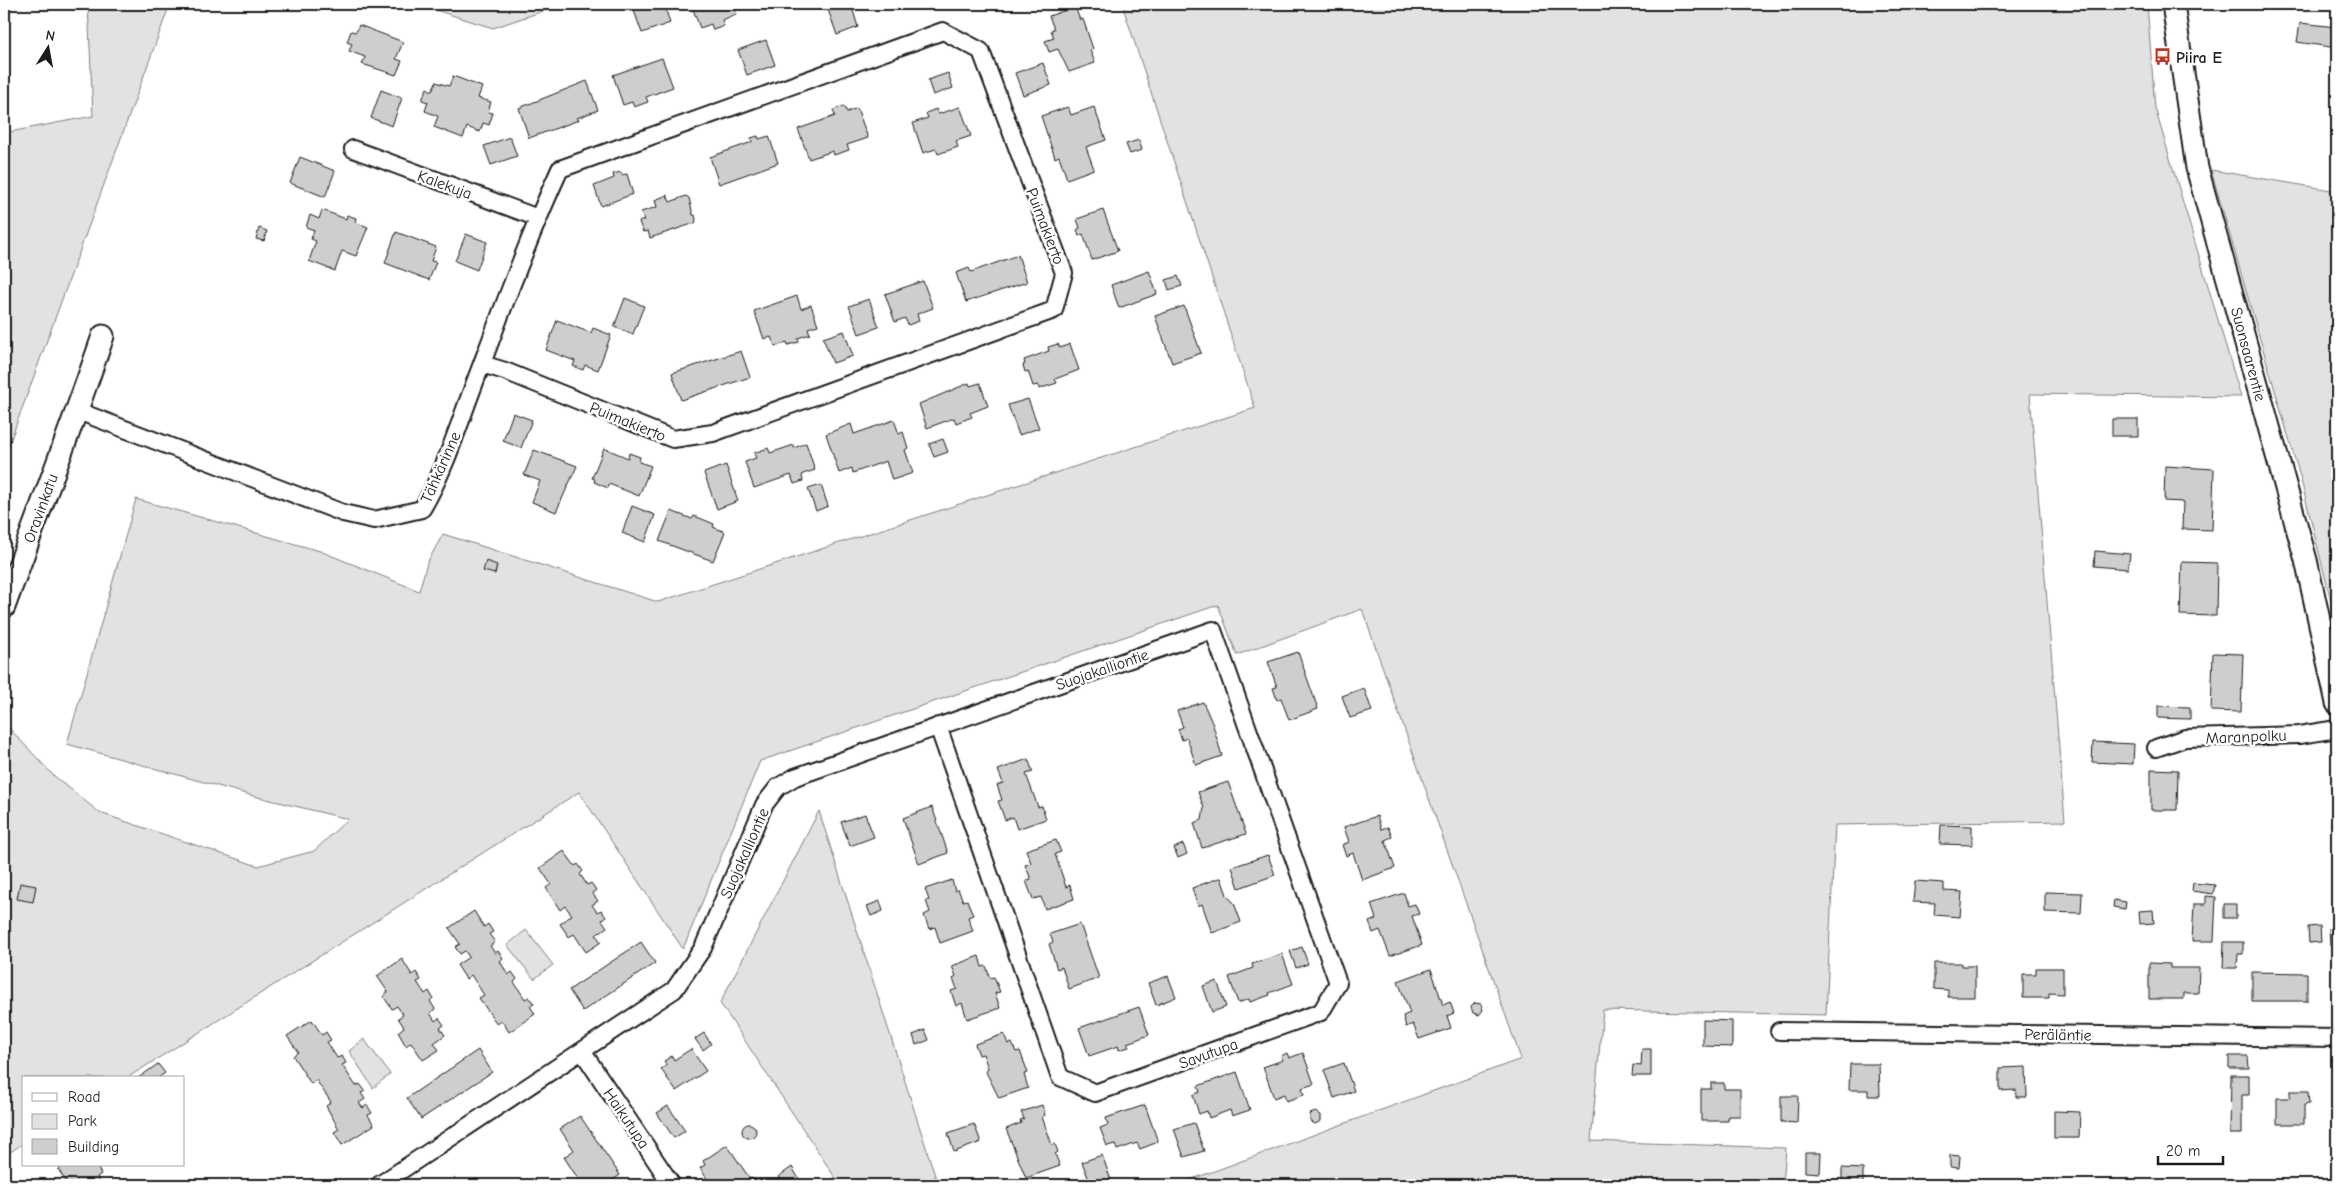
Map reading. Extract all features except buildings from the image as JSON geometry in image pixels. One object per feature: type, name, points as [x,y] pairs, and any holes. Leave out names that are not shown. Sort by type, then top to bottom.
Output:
[{"type":"street","name":"Suonsaarentie","points":[[2173,4],[2198,168],[2306,560],[2337,703]]},
{"type":"street","name":"Puimakierto","points":[[482,364],[505,371],[673,439],[713,433],[1054,310],[1064,273],[980,51],[943,31],[560,169]]},
{"type":"street","name":"Kalekuja","points":[[352,149],[538,218]]},
{"type":"street","name":"Tähkärinne","points":[[78,410],[343,513],[374,520],[422,509],[434,489],[538,218],[560,169]]},
{"type":"street","name":"Oravinkatu","points":[[4,607],[60,452],[78,410],[103,336]]},
{"type":"street","name":"Savutupa","points":[[938,726],[1060,1077],[1095,1093],[1321,1012],[1338,983],[1213,630]]},
{"type":"street","name":"Suojakalliontie","points":[[379,1185],[674,990],[703,948],[764,805],[778,787],[795,777],[1213,630]]},
{"type":"street","name":"Maranpolku","points":[[2156,748],[2185,738],[2299,735],[2337,729]]},
{"type":"street","name":"Peräläntie","points":[[1779,1031],[2337,1038]]},
{"type":"street","name":"Haikutupa","points":[[582,1051],[672,1185]]},
{"type":"green space","points":[[88,4],[170,4],[4,458],[4,133],[93,116]]},
{"type":"green space","points":[[416,4],[564,4],[493,28]]},
{"type":"green space","points":[[1122,4],[2147,4],[2155,108],[2241,397],[2030,394],[2065,821],[1835,825],[1826,1015],[1603,1010],[1591,1141],[1786,1148],[1783,1185],[1176,1185],[1521,1059],[1362,609],[1237,655],[1218,605],[760,761],[683,949],[579,792],[130,1076],[22,1076],[22,1144],[4,1156],[4,739],[9,728],[53,775],[100,813],[258,866],[314,851],[348,819],[250,795],[67,744],[136,499],[320,551],[419,591],[427,563],[443,534],[658,602],[1255,408]]},
{"type":"green space","points":[[2211,170],[2337,191],[2337,625],[2301,480]]},
{"type":"green space","points":[[819,811],[938,1185],[840,1185],[720,1003]]},
{"type":"green space","points":[[526,930],[553,965],[534,979],[507,945]]},
{"type":"green space","points":[[364,1039],[390,1074],[373,1088],[349,1051]]},
{"type":"place","name":"Piira E","points":[[2162,57]]}]
